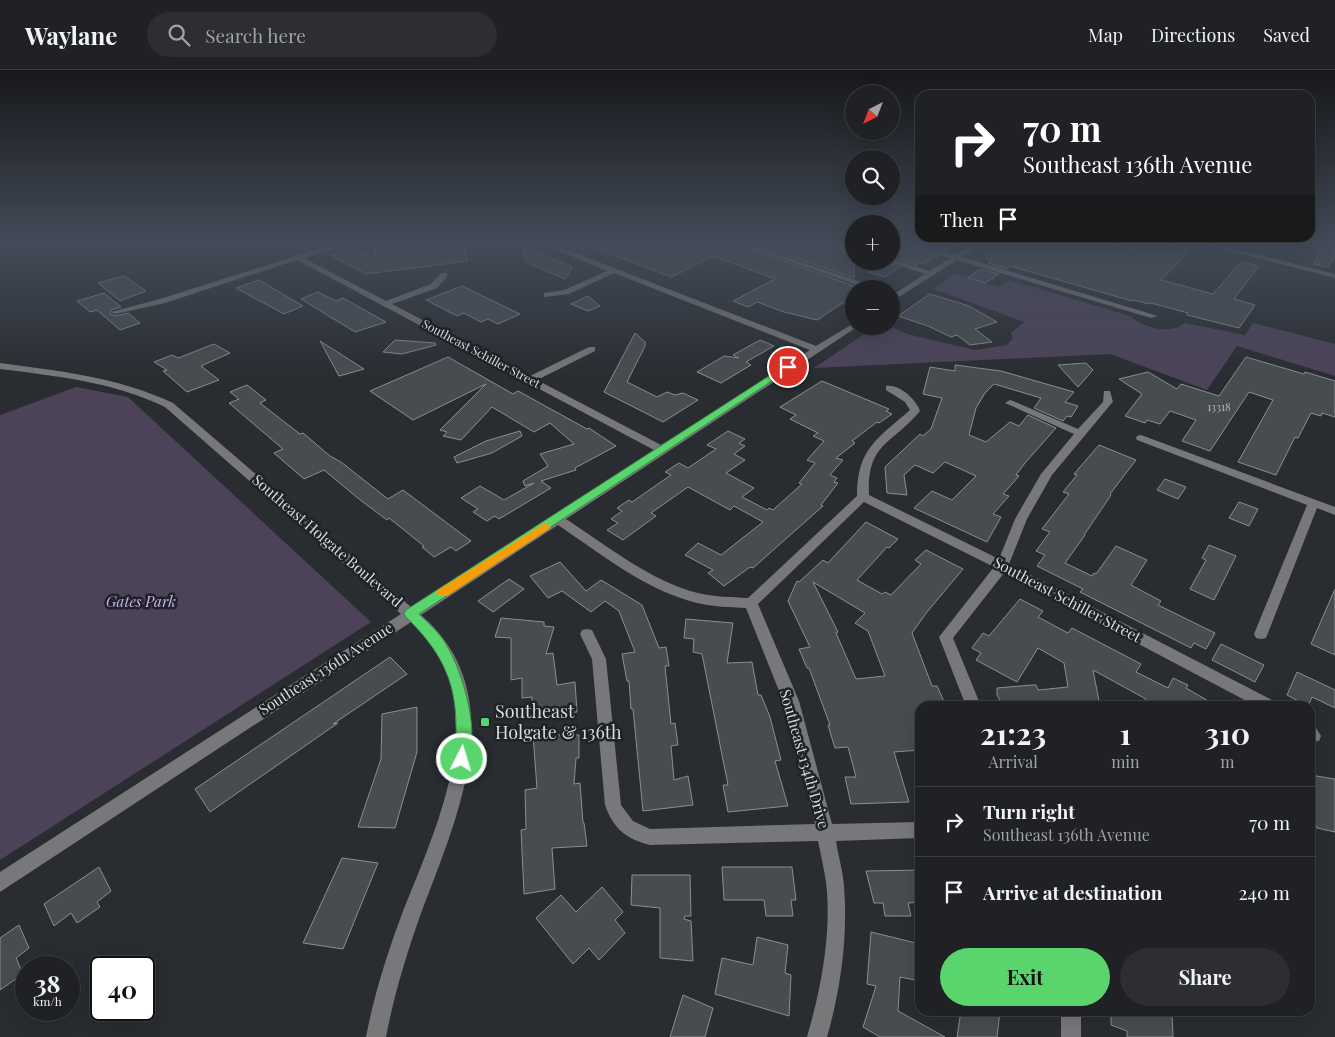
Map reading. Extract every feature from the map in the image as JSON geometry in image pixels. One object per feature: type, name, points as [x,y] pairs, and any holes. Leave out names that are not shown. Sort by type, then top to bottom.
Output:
[{"type":"street","points":[[115,312],[162,301],[204,287]]},
{"type":"street","name":"Southeast Schiller Street","points":[[354,287],[662,450]]},
{"type":"street","points":[[386,304],[431,287]]},
{"type":"street","points":[[547,295],[566,292],[577,287]]},
{"type":"street","points":[[655,287],[816,349]]},
{"type":"street","points":[[1055,287],[1154,316]]},
{"type":"street","name":"Southeast 136th Avenue","points":[[0,883],[845,331]]},
{"type":"street","points":[[530,380],[592,349]]},
{"type":"street","name":"Southeast Holgate Boulevard","points":[[0,366],[126,387],[169,405],[410,614],[436,640],[452,670],[462,706],[464,743],[451,806],[400,945],[382,1007],[376,1037]]},
{"type":"street","points":[[557,519],[635,568],[681,592],[704,599],[751,603],[863,498],[863,474],[868,458],[880,443],[916,411],[909,400],[889,388]]},
{"type":"street","points":[[971,701],[946,637],[1002,566],[1021,519],[1039,487],[1080,432],[1108,402],[1107,393]]},
{"type":"street","points":[[1010,403],[1080,432]]},
{"type":"street","points":[[1141,438],[1335,511]]},
{"type":"street","name":"Southeast Schiller Street","points":[[863,498],[1002,566],[1259,701]]},
{"type":"street","points":[[1261,634],[1313,503]]},
{"type":"street","name":"Southeast 134th Drive","points":[[751,603],[791,702],[825,831],[835,884],[836,918],[826,1006],[818,1037]]},
{"type":"street","points":[[587,634],[599,659],[613,805],[617,817],[631,832],[650,837],[915,830]]},
{"type":"street","points":[[1071,1016],[1071,1037]]},
{"type":"green space","points":[[937,287],[1033,287],[1130,316],[1149,327],[1165,329],[1179,327],[1185,323],[1245,335],[1253,323],[1335,344],[1335,376],[1237,346],[1207,390],[1110,354],[814,368],[863,335],[900,335],[900,331],[975,350],[1007,345],[1013,338],[1011,333],[1024,322],[934,289]]},
{"type":"green space","name":"Gates Park","points":[[76,387],[128,397],[371,622],[0,860],[0,415]]},
{"type":"building","points":[[103,287],[140,287],[146,291],[120,301]]},
{"type":"building","points":[[271,287],[303,306],[284,314],[236,288]]},
{"type":"building","points":[[459,287],[464,287],[520,314],[498,324],[488,319],[481,322],[464,313],[457,316],[426,300]]},
{"type":"building","points":[[759,287],[845,287],[845,302],[817,320],[784,312],[757,302],[748,307],[733,301]]},
{"type":"building","points":[[1084,287],[1187,287],[1213,294],[1219,287],[1243,287],[1234,299],[1255,305],[1239,328],[1187,315],[1188,313],[1151,303],[1132,301]]},
{"type":"building","points":[[318,292],[336,301],[343,298],[386,322],[355,332],[301,299]]},
{"type":"building","points":[[104,293],[121,307],[111,310],[110,314],[115,316],[128,313],[140,323],[120,330],[97,310],[90,312],[77,301]]},
{"type":"building","points":[[930,294],[969,306],[997,322],[975,329],[992,342],[970,345],[957,335],[951,337],[928,326],[900,317],[900,315]]},
{"type":"building","points":[[588,296],[600,306],[588,311],[571,304]]},
{"type":"building","points":[[635,333],[645,342],[645,346],[627,382],[657,397],[667,392],[675,395],[683,393],[698,400],[663,422],[604,392]]},
{"type":"building","points":[[395,340],[435,343],[436,345],[402,354],[383,352]]},
{"type":"building","points":[[760,340],[774,346],[746,362],[751,365],[721,383],[697,372],[724,356],[739,358],[733,355]]},
{"type":"building","points":[[320,341],[364,369],[339,376]]},
{"type":"building","points":[[214,344],[230,353],[201,366],[219,380],[187,392],[163,371],[167,370],[154,362],[172,355],[178,358]]},
{"type":"building","points":[[448,357],[513,394],[518,391],[587,429],[589,428],[616,446],[575,468],[576,470],[541,481],[551,488],[499,519],[495,516],[487,521],[473,512],[478,509],[461,498],[480,486],[504,500],[534,483],[525,486],[523,481],[548,466],[540,454],[574,444],[550,423],[534,432],[492,407],[461,440],[443,436],[447,432],[440,430],[486,384],[413,420],[370,391]]},
{"type":"building","points":[[1246,357],[1335,381],[1335,417],[1322,413],[1321,416],[1311,413],[1298,438],[1295,437],[1276,475],[1238,462],[1273,400],[1249,392],[1210,451],[1182,441],[1196,420],[1170,411],[1160,424],[1147,420],[1145,423],[1125,416],[1142,394],[1119,379],[1148,372],[1177,389],[1181,384],[1219,396]]},
{"type":"building","points":[[1086,363],[1093,370],[1078,387],[1058,365]]},
{"type":"building","points":[[955,365],[1001,371],[1074,392],[1065,402],[1078,406],[1071,417],[1067,416],[1063,421],[1034,408],[1041,398],[994,384],[985,393],[976,408],[969,435],[986,442],[1010,422],[1019,426],[1028,415],[1056,428],[1025,463],[1016,475],[1019,476],[1003,494],[1009,496],[993,514],[1001,517],[987,542],[914,508],[932,491],[952,500],[976,476],[945,462],[933,473],[915,465],[904,475],[907,495],[887,493],[885,467],[920,434],[923,436],[931,429],[942,398],[923,394],[930,367],[955,371]]},
{"type":"building","points":[[822,381],[889,409],[886,411],[892,414],[879,423],[877,422],[852,441],[855,443],[836,458],[843,460],[830,475],[837,478],[834,482],[838,483],[821,505],[823,506],[753,568],[750,567],[724,586],[708,573],[713,570],[685,555],[698,543],[721,555],[763,522],[734,506],[730,510],[688,487],[651,513],[656,516],[623,540],[607,530],[618,523],[611,519],[622,511],[617,508],[629,500],[632,502],[671,475],[665,472],[679,463],[688,468],[716,449],[707,445],[728,431],[745,439],[739,443],[745,446],[734,454],[745,460],[726,473],[754,488],[742,497],[767,510],[769,508],[773,510],[802,484],[799,483],[815,463],[807,460],[824,441],[813,436],[818,433],[790,419],[796,415],[780,407]]},
{"type":"building","points":[[247,385],[266,400],[260,403],[300,434],[303,433],[330,456],[341,462],[388,499],[403,490],[471,541],[456,551],[451,547],[434,557],[422,547],[424,546],[389,518],[387,520],[324,470],[304,479],[274,453],[283,449],[229,403],[239,399],[230,392]]},
{"type":"building","points":[[520,431],[522,436],[492,453],[457,463],[454,457],[486,441]]},
{"type":"building","points":[[1099,445],[1136,460],[1110,494],[1065,563],[1092,576],[1094,573],[1096,574],[1116,546],[1147,560],[1131,585],[1161,601],[1158,605],[1215,633],[1206,649],[1194,643],[1191,648],[1080,592],[1083,589],[1037,566],[1045,555],[1036,551],[1050,532],[1042,529],[1069,494],[1063,492],[1077,475],[1074,474]]},
{"type":"building","points":[[1165,479],[1186,487],[1178,499],[1157,490]]},
{"type":"building","points":[[1239,502],[1258,509],[1249,526],[1229,518]]},
{"type":"building","points":[[866,522],[898,539],[889,548],[887,547],[857,580],[882,594],[885,592],[891,595],[921,564],[915,560],[926,550],[963,569],[912,633],[932,686],[937,686],[944,701],[915,701],[915,750],[894,752],[909,802],[851,804],[845,777],[856,777],[848,747],[835,748],[828,725],[830,725],[809,668],[807,668],[799,649],[810,647],[788,601],[797,581],[799,582],[823,560],[828,563]],"holes":[[[813,582],[865,613],[855,623],[868,631],[885,676],[856,679],[836,633],[838,632]]]},
{"type":"building","points":[[1209,545],[1236,556],[1214,600],[1190,589],[1206,560],[1202,558]]},
{"type":"building","points":[[560,562],[586,591],[601,580],[642,605],[659,648],[666,647],[669,666],[665,666],[671,724],[675,723],[678,745],[671,746],[674,780],[688,776],[693,805],[643,811],[633,709],[631,709],[629,681],[627,681],[622,654],[635,652],[619,611],[605,601],[591,612],[562,591],[548,598],[530,576]]},
{"type":"building","points":[[509,579],[524,589],[493,612],[478,601]]},
{"type":"building","points":[[1335,589],[1335,655],[1311,644]]},
{"type":"building","points":[[1020,599],[1043,611],[1038,617],[1068,633],[1072,628],[1141,664],[1136,672],[1168,688],[1173,678],[1188,685],[1186,688],[1208,701],[1145,701],[1146,699],[1093,670],[1099,701],[1000,701],[997,695],[997,688],[1036,685],[1038,690],[1068,687],[1064,663],[1038,648],[1017,682],[976,660],[981,653],[972,648],[983,633],[989,636]]},
{"type":"building","points":[[501,618],[544,622],[544,626],[554,627],[546,654],[553,653],[557,685],[575,682],[577,712],[531,720],[532,697],[522,698],[522,678],[511,680],[511,638],[495,637]]},
{"type":"building","points":[[686,619],[733,623],[727,663],[752,662],[758,695],[761,695],[770,717],[781,760],[775,761],[788,806],[728,812],[723,785],[728,785],[702,654],[693,652],[694,639],[684,638]]},
{"type":"building","points":[[1221,644],[1264,665],[1255,682],[1212,660]]},
{"type":"building","points":[[390,657],[407,674],[333,724],[338,723],[210,812],[195,789]]},
{"type":"building","points":[[1297,672],[1335,690],[1335,708],[1312,697],[1310,701],[1298,701],[1287,695]]},
{"type":"building","points":[[417,707],[417,752],[395,828],[358,827],[381,759],[382,714]]},
{"type":"building","points":[[533,735],[579,735],[579,758],[576,758],[574,784],[580,783],[587,846],[552,848],[555,889],[524,894],[521,830],[526,829],[525,790],[537,788]]},
{"type":"building","points":[[1315,776],[1335,779],[1335,832],[1317,828],[1315,823]]},
{"type":"building","points":[[342,858],[378,863],[343,949],[303,943]]},
{"type":"building","points":[[99,867],[111,891],[97,902],[100,907],[77,923],[71,913],[54,926],[44,904]]},
{"type":"building","points":[[722,867],[792,867],[796,900],[791,900],[793,916],[766,916],[764,900],[724,900]]},
{"type":"building","points":[[915,870],[915,902],[908,903],[911,916],[885,916],[883,903],[874,903],[866,871]]},
{"type":"building","points":[[632,875],[690,875],[691,916],[685,916],[684,919],[691,921],[693,961],[660,958],[660,908],[631,905]]},
{"type":"building","points":[[602,887],[623,912],[615,920],[625,933],[599,960],[589,948],[573,964],[536,918],[561,895],[576,912]]},
{"type":"building","points":[[19,925],[29,948],[19,956],[15,956],[15,980],[0,990],[0,938]]},
{"type":"building","points":[[871,932],[915,943],[915,980],[900,977],[898,1011],[945,1037],[880,1037],[863,1027],[876,986],[867,984]]},
{"type":"building","points":[[757,937],[788,945],[785,973],[791,975],[789,1016],[715,994],[722,958],[753,965]]},
{"type":"building","points":[[683,995],[713,1008],[705,1037],[670,1037]]},
{"type":"building","points":[[960,1016],[999,1016],[997,1037],[957,1037]]},
{"type":"building","points":[[1111,1016],[1172,1016],[1173,1037],[1127,1037],[1127,1031],[1111,1025]]},
{"type":"slow traffic","points":[[442,593],[545,527]]},
{"type":"place","name":"Southeast Holgate & 136th","points":[[485,722]]},
{"type":"route","points":[[462,759],[464,743],[463,714],[457,683],[442,648],[430,632],[410,614],[788,367]]}]
